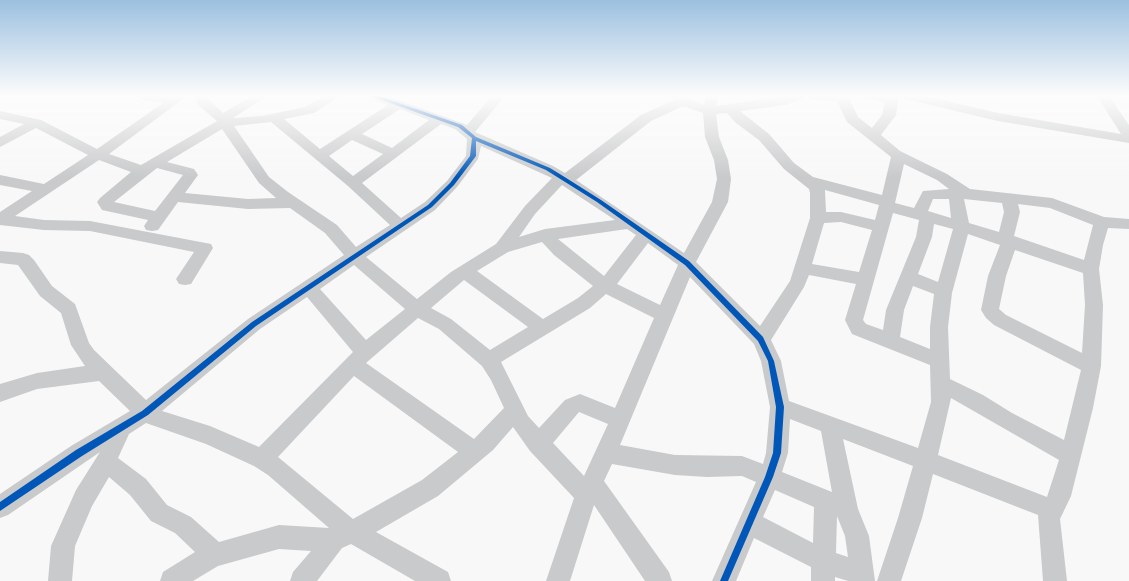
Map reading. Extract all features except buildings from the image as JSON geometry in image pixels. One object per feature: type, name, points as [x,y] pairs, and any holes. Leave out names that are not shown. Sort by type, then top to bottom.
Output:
[{"type":"street","points":[[36,123],[98,155],[148,167],[190,174],[175,197],[143,236]]},
{"type":"street","points":[[0,143],[36,123]]},
{"type":"street","points":[[0,219],[98,155],[142,123]]},
{"type":"street","points":[[159,217],[104,205],[148,167],[220,123]]},
{"type":"street","points":[[224,123],[264,180],[331,229],[355,257],[417,309],[446,324],[489,360],[499,375],[520,423],[538,444],[589,489],[660,581]]},
{"type":"street","points":[[280,123],[353,183],[400,226]]},
{"type":"street","points":[[320,155],[370,123]]},
{"type":"street","points":[[353,183],[433,123]]},
{"type":"street","points":[[451,123],[460,126],[471,135],[564,178],[646,234],[686,263],[761,340],[771,361],[780,407],[777,453],[769,477],[724,581]]},
{"type":"street","points":[[0,506],[79,453],[145,413],[254,324],[430,206],[452,184],[473,156],[471,135],[480,123]]},
{"type":"street","points":[[502,248],[530,210],[564,178],[639,123]]},
{"type":"street","points":[[558,581],[589,489],[666,315],[686,263],[720,202],[724,179],[721,160],[712,137],[711,123]]},
{"type":"street","points":[[745,123],[764,137],[789,166],[816,187],[818,193],[818,218],[798,282],[782,311],[761,340]]},
{"type":"street","points":[[857,123],[898,156],[942,177],[960,194],[959,218],[962,226],[944,291],[939,327],[941,402],[910,518],[889,581]]},
{"type":"street","points":[[873,136],[883,123]]},
{"type":"street","points":[[1039,123],[1129,139]]},
{"type":"street","points":[[1121,123],[1129,135]]},
{"type":"street","points":[[352,135],[392,153]]},
{"type":"street","points":[[898,156],[887,204],[854,320],[858,329],[940,361]]},
{"type":"street","points":[[0,180],[46,189]]},
{"type":"street","points":[[809,181],[962,226],[1091,269]]},
{"type":"street","points":[[890,342],[895,310],[924,237],[923,215],[928,194],[960,194],[1052,203],[1102,222],[1129,224]]},
{"type":"street","points":[[175,197],[248,204],[293,202]]},
{"type":"street","points":[[1009,198],[1012,212],[1008,241],[997,276],[990,310],[1000,320],[1091,366]]},
{"type":"street","points":[[818,218],[842,217],[880,227]]},
{"type":"street","points":[[0,219],[44,226],[90,226],[169,243],[205,248],[185,279]]},
{"type":"street","points":[[1055,581],[1048,518],[1060,496],[1091,366],[1094,305],[1091,269],[1095,244],[1102,222]]},
{"type":"street","points":[[262,459],[360,359],[417,309],[465,271],[502,248],[545,235],[630,223]]},
{"type":"street","points":[[489,360],[584,304],[605,286],[646,234]]},
{"type":"street","points":[[545,235],[560,251],[605,286],[666,315]]},
{"type":"street","points":[[0,257],[23,260],[28,264],[46,290],[69,309],[80,345],[87,356],[145,413],[165,422],[210,436],[262,459],[276,468],[342,535],[439,581]]},
{"type":"street","points":[[803,268],[866,280]]},
{"type":"street","points":[[465,271],[542,328]]},
{"type":"street","points":[[908,278],[944,291]]},
{"type":"street","points":[[308,287],[360,359],[474,451]]},
{"type":"street","points":[[0,393],[37,381],[102,372]]},
{"type":"street","points":[[942,384],[976,401],[1005,420],[1071,454]]},
{"type":"street","points":[[538,444],[572,406],[580,403],[620,419]]},
{"type":"street","points":[[780,407],[875,441],[1053,510]]},
{"type":"street","points":[[172,581],[200,562],[215,555],[279,537],[342,535],[370,523],[430,488],[485,443],[515,410]]},
{"type":"street","points":[[823,571],[837,505],[830,426]]},
{"type":"street","points":[[60,581],[63,546],[84,498],[106,462],[121,429]]},
{"type":"street","points":[[606,453],[675,465],[707,467],[742,466],[837,505],[856,536],[863,577],[823,571],[788,544],[749,522]]},
{"type":"street","points":[[106,462],[138,487],[159,513],[183,525],[215,555]]},
{"type":"street","points":[[302,581],[342,535]]},
{"type":"cycle path","points":[[452,123],[460,126],[474,138],[548,169],[599,201],[687,263],[761,339],[771,361],[780,407],[777,453],[769,477],[724,581]]},
{"type":"cycle path","points":[[0,507],[79,453],[145,413],[254,324],[430,206],[452,184],[473,156],[474,138]]}]
